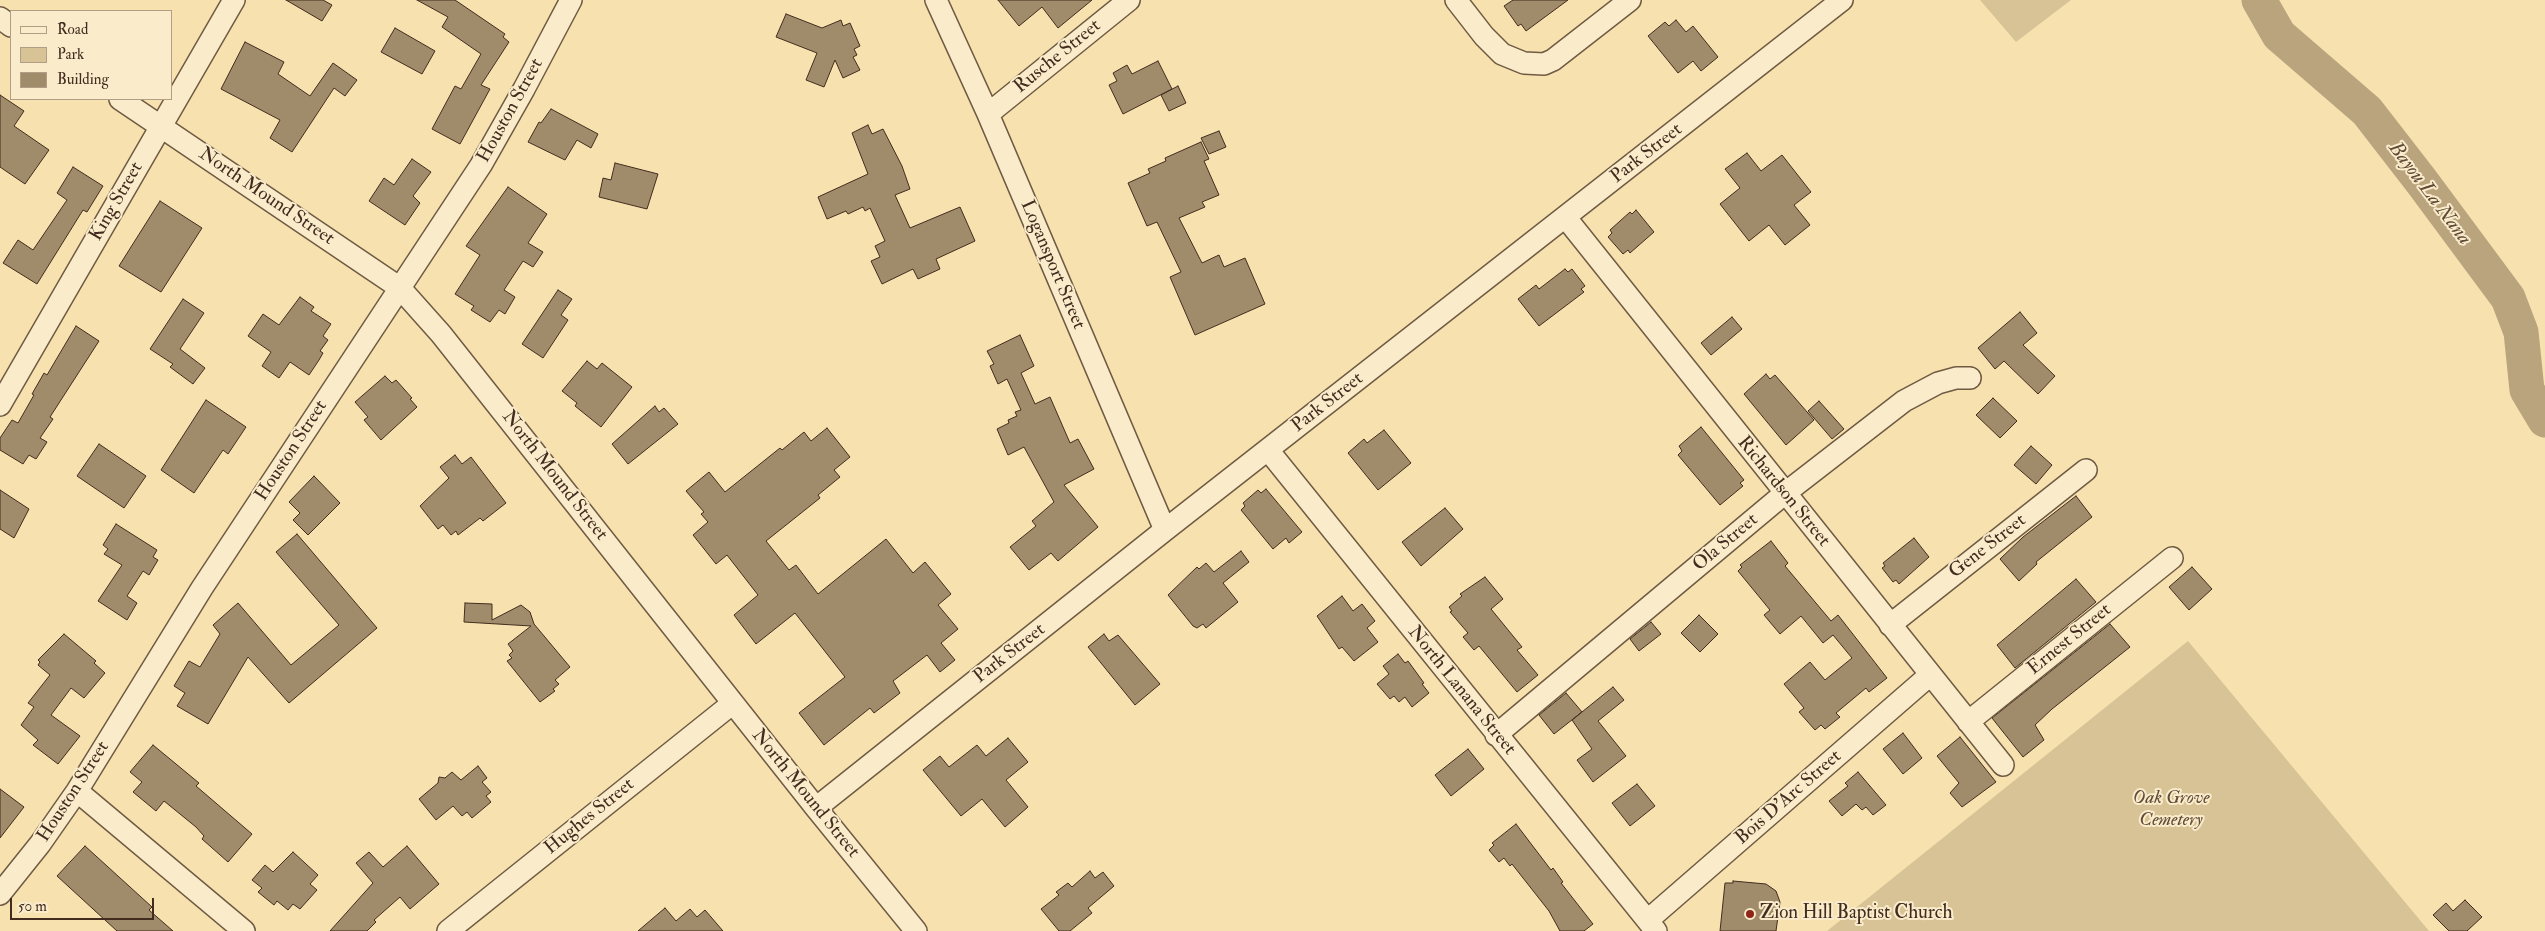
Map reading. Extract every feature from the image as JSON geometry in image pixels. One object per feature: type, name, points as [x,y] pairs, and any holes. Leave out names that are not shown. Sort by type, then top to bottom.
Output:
[{"type":"street","name":"King Street","points":[[0,405],[234,0]]},
{"type":"street","name":"Houston Street","points":[[0,894],[40,844],[77,790],[202,588],[481,165],[571,0]]},
{"type":"street","name":"Logansport Street","points":[[936,0],[988,114],[1166,530]]},
{"type":"street","name":"Rusche Street","points":[[988,114],[1128,0]]},
{"type":"street","points":[[1456,0],[1484,36],[1502,54],[1513,60],[1535,64],[1544,64],[1553,60],[1630,0]]},
{"type":"street","name":"Park Street","points":[[816,808],[1166,530],[1842,0]]},
{"type":"street","name":"North Mound Street","points":[[121,100],[372,267],[400,288],[447,341],[816,808],[916,931]]},
{"type":"street","name":"Richardson Street","points":[[1566,218],[1784,494],[2003,765]]},
{"type":"street","name":"Ola Street","points":[[1496,735],[1784,494],[1904,401],[1938,383],[1956,378],[1970,378]]},
{"type":"street","name":"North Lanana Street","points":[[1268,450],[1652,926]]},
{"type":"street","name":"Gene Street","points":[[1890,624],[2086,470]]},
{"type":"street","name":"Ernest Street","points":[[1968,722],[2172,558]]},
{"type":"street","name":"Bois D'Arc Street","points":[[1652,926],[1930,675]]},
{"type":"street","name":"Hughes Street","points":[[448,931],[733,703]]},
{"type":"street","points":[[77,790],[244,931]]},
{"type":"green space","points":[[1980,0],[2071,0],[2016,42]]},
{"type":"green space","name":"Oak Grove Cemetery","points":[[2188,641],[2429,931],[1827,931]]},
{"type":"building","points":[[286,0],[323,0],[332,5],[322,21]]},
{"type":"building","points":[[417,0],[455,0],[505,34],[503,37],[509,42],[481,85],[490,89],[460,144],[432,129],[455,86],[461,89],[481,54],[442,27],[448,17]]},
{"type":"building","points":[[998,0],[1092,0],[1058,28],[1042,7],[1019,26]]},
{"type":"building","points":[[1513,0],[1568,0],[1526,31],[1521,24],[1518,26],[1504,6]]},
{"type":"building","points":[[786,14],[822,28],[841,20],[843,26],[850,23],[860,46],[854,49],[857,55],[853,57],[860,70],[843,78],[835,60],[824,87],[806,80],[817,53],[776,37]]},
{"type":"building","points":[[1676,20],[1686,32],[1693,26],[1718,57],[1701,71],[1693,61],[1678,73],[1648,36],[1665,22],[1669,26]]},
{"type":"building","points":[[395,28],[435,51],[422,74],[381,52]]},
{"type":"building","points":[[245,42],[284,62],[278,74],[310,96],[333,63],[357,80],[345,96],[334,88],[292,152],[270,138],[280,120],[221,89]]},
{"type":"building","points":[[1158,61],[1172,89],[1123,114],[1109,85],[1117,81],[1113,73],[1127,65],[1132,74]]},
{"type":"building","points":[[1178,86],[1186,103],[1169,111],[1161,95]]},
{"type":"building","points":[[0,95],[24,111],[14,126],[49,150],[25,184],[0,167]]},
{"type":"building","points":[[551,109],[598,134],[591,148],[577,140],[565,160],[528,142],[539,122],[541,123]]},
{"type":"building","points":[[868,125],[872,134],[883,129],[902,166],[910,189],[895,195],[910,228],[960,207],[975,241],[936,259],[940,269],[918,279],[913,269],[882,284],[871,261],[880,257],[875,246],[885,241],[870,208],[865,211],[863,207],[848,214],[846,211],[827,219],[818,197],[868,174],[852,133]]},
{"type":"building","points":[[1219,131],[1226,147],[1209,154],[1201,138]]},
{"type":"building","points":[[1201,142],[1209,159],[1204,161],[1219,195],[1202,202],[1205,207],[1179,218],[1202,263],[1219,255],[1224,267],[1245,258],[1265,304],[1195,335],[1170,277],[1181,272],[1157,222],[1147,226],[1128,183],[1150,173],[1148,169],[1166,161],[1165,158]]},
{"type":"building","points":[[1747,153],[1761,171],[1782,155],[1811,192],[1794,205],[1810,225],[1785,245],[1769,225],[1749,241],[1720,204],[1740,188],[1725,169]]},
{"type":"building","points":[[412,159],[431,172],[413,196],[420,203],[405,225],[369,201],[384,178],[394,185]]},
{"type":"building","points":[[615,163],[658,174],[647,209],[599,197],[603,178],[611,180]]},
{"type":"building","points":[[73,167],[103,186],[87,212],[83,210],[37,284],[3,263],[18,240],[33,250],[67,200],[57,193]]},
{"type":"building","points":[[508,187],[547,214],[528,243],[543,252],[533,267],[523,261],[504,290],[515,297],[505,314],[499,310],[490,322],[471,310],[474,306],[455,294],[480,255],[466,246]]},
{"type":"building","points":[[160,201],[202,228],[161,292],[119,266]]},
{"type":"building","points":[[1636,210],[1654,232],[1630,253],[1628,250],[1623,254],[1608,237],[1612,233],[1610,230],[1630,212],[1632,214]]},
{"type":"building","points":[[1565,269],[1568,272],[1572,269],[1585,286],[1581,289],[1584,292],[1539,326],[1518,299],[1536,285],[1539,289]]},
{"type":"building","points":[[558,290],[572,299],[561,315],[568,320],[543,358],[522,344]]},
{"type":"building","points":[[300,297],[314,307],[311,311],[331,324],[323,336],[328,340],[320,351],[323,353],[309,375],[290,362],[279,378],[262,366],[271,352],[248,336],[263,314],[279,325]]},
{"type":"building","points":[[183,299],[204,313],[180,349],[205,368],[193,384],[170,367],[173,364],[150,349]]},
{"type":"building","points":[[2020,312],[2037,333],[2023,345],[2055,376],[2038,394],[2004,361],[1995,369],[1978,348]]},
{"type":"building","points":[[1732,317],[1742,329],[1711,355],[1701,343]]},
{"type":"building","points":[[76,326],[99,341],[50,417],[53,419],[40,438],[47,442],[36,459],[29,455],[23,464],[0,450],[0,438],[12,420],[18,423],[44,373],[47,375]]},
{"type":"building","points":[[1020,335],[1034,366],[1021,373],[1035,404],[1050,397],[1070,443],[1078,439],[1094,469],[1064,485],[1098,527],[1058,561],[1051,553],[1029,570],[1010,547],[1036,526],[1032,521],[1054,502],[1024,447],[1008,455],[997,429],[1009,423],[1008,420],[1017,416],[1015,412],[1021,410],[1007,379],[998,384],[990,366],[994,364],[987,351]]},
{"type":"building","points":[[587,361],[597,369],[602,363],[632,387],[601,427],[575,406],[577,403],[562,391]]},
{"type":"building","points":[[1766,374],[1770,379],[1775,375],[1814,420],[1786,445],[1744,394]]},
{"type":"building","points":[[385,376],[392,383],[396,380],[412,398],[410,399],[417,407],[381,440],[364,420],[368,417],[355,402]]},
{"type":"building","points":[[1993,398],[2017,421],[2000,438],[1976,415]]},
{"type":"building","points":[[206,400],[246,427],[228,454],[223,450],[194,493],[161,470]]},
{"type":"building","points":[[1819,401],[1844,429],[1832,439],[1808,411]]},
{"type":"building","points":[[655,406],[659,412],[664,408],[678,424],[628,464],[612,444]]},
{"type":"building","points":[[1701,427],[1744,480],[1740,483],[1743,486],[1720,505],[1678,455],[1682,451],[1679,446]]},
{"type":"building","points":[[827,428],[850,457],[834,470],[840,477],[818,495],[820,498],[766,541],[789,570],[796,565],[818,594],[886,539],[913,573],[925,562],[951,594],[938,605],[958,629],[941,643],[955,660],[940,672],[927,655],[893,681],[900,693],[874,713],[870,708],[824,745],[799,713],[845,677],[795,613],[756,644],[734,615],[758,595],[727,555],[716,564],[693,535],[708,522],[701,514],[704,512],[686,491],[709,472],[725,492],[780,448],[782,450],[804,432],[811,441]]},
{"type":"building","points":[[1384,430],[1411,463],[1378,490],[1348,453],[1364,439],[1367,443]]},
{"type":"building","points":[[99,444],[146,476],[124,508],[77,476]]},
{"type":"building","points":[[2031,446],[2052,465],[2036,484],[2014,465]]},
{"type":"building","points":[[455,455],[462,464],[471,457],[506,503],[483,521],[480,518],[458,535],[456,531],[451,535],[443,525],[438,529],[420,506],[449,478],[440,467]]},
{"type":"building","points":[[314,476],[340,503],[308,535],[293,520],[300,513],[289,502]]},
{"type":"building","points":[[1266,489],[1302,532],[1289,543],[1286,538],[1273,549],[1241,510],[1245,506],[1243,503],[1258,490],[1261,493]]},
{"type":"building","points":[[0,490],[29,509],[14,538],[0,529]]},
{"type":"building","points":[[2076,496],[2092,517],[2036,562],[2037,564],[2019,581],[2000,559],[2023,537]]},
{"type":"building","points":[[1445,508],[1463,529],[1421,566],[1402,542]]},
{"type":"building","points":[[116,524],[157,550],[153,557],[158,560],[149,575],[143,571],[127,596],[137,603],[127,620],[98,601],[122,565],[104,554],[108,549],[103,545]]},
{"type":"building","points":[[297,534],[377,628],[289,703],[248,657],[208,724],[177,706],[185,693],[174,686],[189,661],[200,667],[220,634],[213,625],[238,603],[291,665],[339,625],[276,552]]},
{"type":"building","points":[[1914,538],[1929,557],[1899,584],[1896,580],[1893,582],[1882,568],[1885,566],[1883,563]]},
{"type":"building","points":[[1771,541],[1788,563],[1785,566],[1831,621],[1838,615],[1887,678],[1869,692],[1866,688],[1836,713],[1840,717],[1825,729],[1821,725],[1815,730],[1799,712],[1804,708],[1784,684],[1810,662],[1825,680],[1852,658],[1833,635],[1823,643],[1801,616],[1780,634],[1764,615],[1770,610],[1738,571],[1742,567],[1740,565]]},
{"type":"building","points":[[1241,551],[1249,562],[1223,583],[1238,602],[1206,628],[1203,624],[1197,628],[1193,626],[1168,595],[1197,567],[1199,569],[1206,563],[1214,572]]},
{"type":"building","points":[[2192,567],[2212,589],[2189,610],[2169,587]]},
{"type":"building","points":[[1485,577],[1503,599],[1491,609],[1522,647],[1517,650],[1538,675],[1517,692],[1479,646],[1474,650],[1463,637],[1468,633],[1450,612],[1452,611],[1449,607],[1462,596],[1460,594]]},
{"type":"building","points":[[2076,579],[2096,602],[2015,668],[1997,645]]},
{"type":"building","points":[[1342,596],[1353,611],[1362,604],[1375,621],[1367,628],[1378,642],[1354,661],[1342,647],[1339,649],[1317,616]]},
{"type":"building","points":[[465,603],[492,604],[492,620],[521,605],[530,612],[534,624],[570,667],[555,680],[559,684],[553,689],[555,691],[540,702],[507,661],[512,658],[509,655],[513,651],[508,644],[531,626],[464,622]]},
{"type":"building","points":[[1699,615],[1718,634],[1700,652],[1681,633]]},
{"type":"building","points":[[1651,622],[1661,634],[1639,651],[1630,639]]},
{"type":"building","points":[[2110,624],[2130,647],[2052,709],[2035,725],[2044,740],[2023,757],[1992,718]]},
{"type":"building","points":[[64,634],[96,661],[94,663],[105,673],[84,698],[71,688],[51,715],[80,736],[58,764],[33,745],[38,740],[21,725],[34,707],[28,703],[50,675],[38,665],[40,662],[38,660]]},
{"type":"building","points":[[1104,634],[1109,641],[1118,635],[1160,684],[1135,705],[1088,647]]},
{"type":"building","points":[[1398,654],[1405,663],[1408,661],[1429,693],[1412,707],[1405,697],[1399,702],[1394,696],[1390,699],[1377,684],[1389,674],[1383,666]]},
{"type":"building","points":[[1613,687],[1624,700],[1598,721],[1626,756],[1593,782],[1577,760],[1592,749],[1572,720]]},
{"type":"building","points":[[1566,693],[1582,712],[1554,734],[1539,715]]},
{"type":"building","points":[[1903,733],[1922,758],[1903,774],[1883,749]]},
{"type":"building","points":[[1960,737],[1996,782],[1962,807],[1950,793],[1959,783],[1937,756]]},
{"type":"building","points":[[1008,738],[1028,762],[1006,780],[1028,807],[1005,827],[982,799],[961,816],[923,770],[940,756],[949,767],[977,745],[986,756]]},
{"type":"building","points":[[153,745],[199,783],[196,786],[252,834],[228,862],[202,839],[204,836],[196,827],[164,801],[156,811],[133,792],[142,782],[130,772]]},
{"type":"building","points":[[1468,749],[1484,769],[1451,796],[1435,775]]},
{"type":"building","points":[[478,766],[487,778],[482,782],[491,792],[486,796],[491,802],[472,818],[467,812],[462,816],[453,806],[436,820],[419,799],[438,783],[439,777],[445,778],[452,772],[461,780]]},
{"type":"building","points":[[1858,772],[1886,805],[1873,815],[1866,807],[1862,810],[1856,804],[1842,816],[1829,801],[1848,786],[1845,783]]},
{"type":"building","points":[[1637,784],[1655,806],[1630,826],[1612,803]]},
{"type":"building","points":[[0,789],[24,807],[0,838]]},
{"type":"building","points":[[1516,824],[1551,870],[1553,868],[1563,882],[1561,883],[1593,924],[1584,931],[1560,931],[1549,911],[1512,864],[1510,866],[1504,858],[1499,862],[1489,850],[1494,845],[1492,843]]},
{"type":"building","points":[[85,846],[152,907],[149,910],[173,931],[117,931],[57,876]]},
{"type":"building","points":[[407,846],[439,884],[410,909],[400,897],[374,920],[376,922],[367,931],[330,931],[373,883],[356,863],[369,852],[383,867]]},
{"type":"building","points":[[293,852],[318,875],[310,884],[317,890],[300,909],[293,904],[288,910],[277,901],[274,905],[258,892],[262,888],[252,880],[265,865],[273,872]]},
{"type":"building","points":[[1090,871],[1095,878],[1103,872],[1114,886],[1088,908],[1092,913],[1070,931],[1059,931],[1041,909],[1059,895],[1056,892],[1068,883],[1072,887]]},
{"type":"building","name":"Zion Hill Baptist Church","points":[[1733,881],[1766,884],[1776,891],[1780,902],[1776,931],[1720,931],[1725,883],[1733,883]]},
{"type":"building","points":[[2465,900],[2482,917],[2467,931],[2449,931],[2433,915],[2446,903],[2453,911]]},
{"type":"building","points":[[665,908],[676,921],[690,909],[697,917],[705,910],[723,931],[638,931]]},
{"type":"waterway","name":"Bayou La Nana","points":[[2259,0],[2279,35],[2367,111],[2508,298],[2521,332],[2527,390],[2545,420]]},
{"type":"place","name":"Zion Hill Baptist Church","points":[[1750,914]]}]
